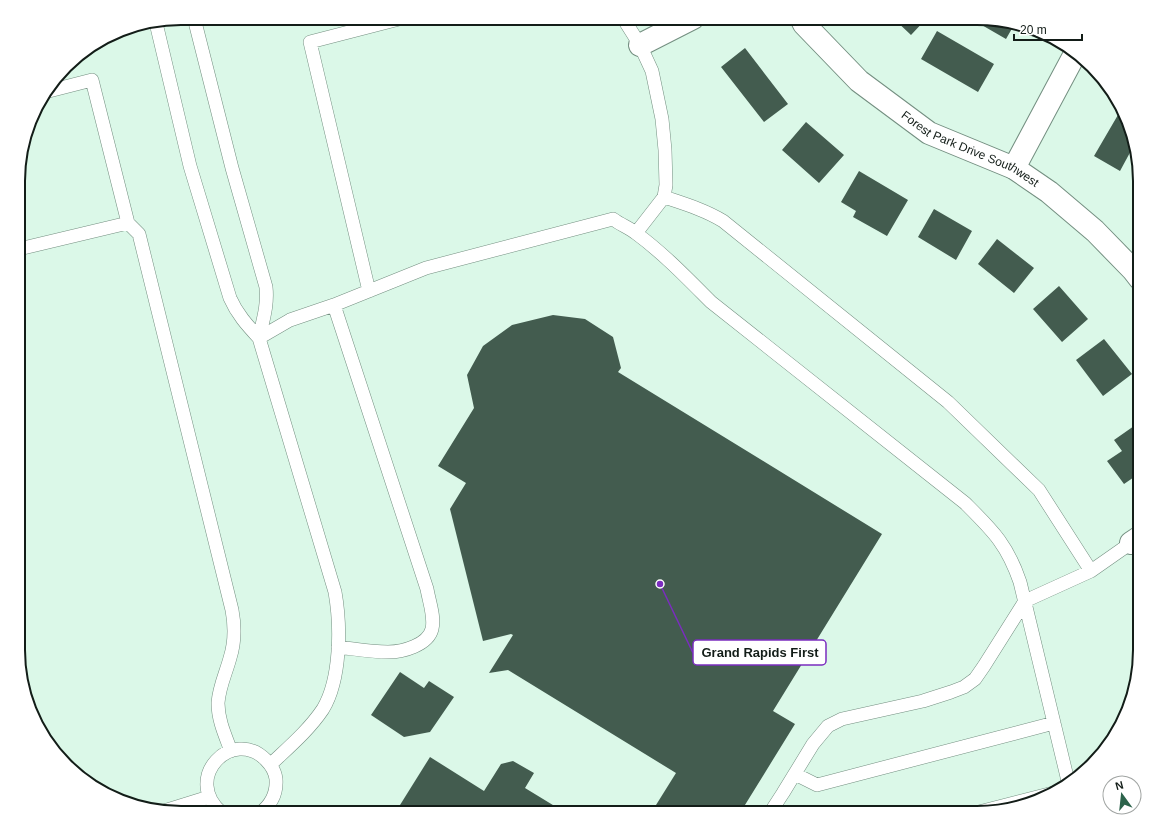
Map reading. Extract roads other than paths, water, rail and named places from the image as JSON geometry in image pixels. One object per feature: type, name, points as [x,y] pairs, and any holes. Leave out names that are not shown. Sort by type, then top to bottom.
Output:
[{"type":"street","points":[[640,45],[679,25]]},
{"type":"street","name":"Forest Park Drive Southwest","points":[[805,25],[858,81],[929,133],[1014,168],[1050,192],[1095,231],[1133,270]]},
{"type":"street","points":[[1014,168],[1073,58]]},
{"type":"lane","points":[[196,25],[232,168],[266,287],[266,308],[259,338]]},
{"type":"lane","points":[[369,291],[310,42],[376,25]]},
{"type":"lane","points":[[627,25],[640,45],[652,71],[662,119],[665,150],[666,185],[664,197],[636,233]]},
{"type":"lane","points":[[157,27],[190,166],[230,298],[240,318],[259,338],[335,592],[338,609],[338,647],[334,679],[329,696],[323,708],[304,732],[271,764]]},
{"type":"lane","points":[[54,90],[92,80],[128,223],[139,234],[232,610],[234,622],[233,648],[218,702],[221,723],[230,751]]},
{"type":"lane","points":[[664,197],[698,208],[723,221],[948,402],[1039,490],[1092,571]]},
{"type":"lane","points":[[259,338],[290,320],[334,305],[426,268],[613,219],[636,233],[675,265],[711,302],[965,503],[989,526],[1004,546],[1015,569],[1025,601],[1067,778]]},
{"type":"lane","points":[[25,248],[128,223]]},
{"type":"lane","points":[[334,305],[427,589],[433,619],[430,634],[423,642],[413,647],[389,652],[338,647]]},
{"type":"lane","points":[[774,806],[813,744],[828,726],[842,719],[938,697],[964,687],[975,679],[1025,601],[1092,571],[1133,541]]},
{"type":"lane","points":[[795,774],[817,785],[1054,723]]},
{"type":"lane","points":[[214,806],[209,797],[207,786],[210,770],[220,756],[230,751],[242,749],[253,751],[263,756],[271,764],[276,775],[276,787],[274,798],[268,806]]},
{"type":"lane","points":[[180,806],[209,797]]},
{"type":"place","name":"Grand Rapids First","points":[[660,584]]}]
